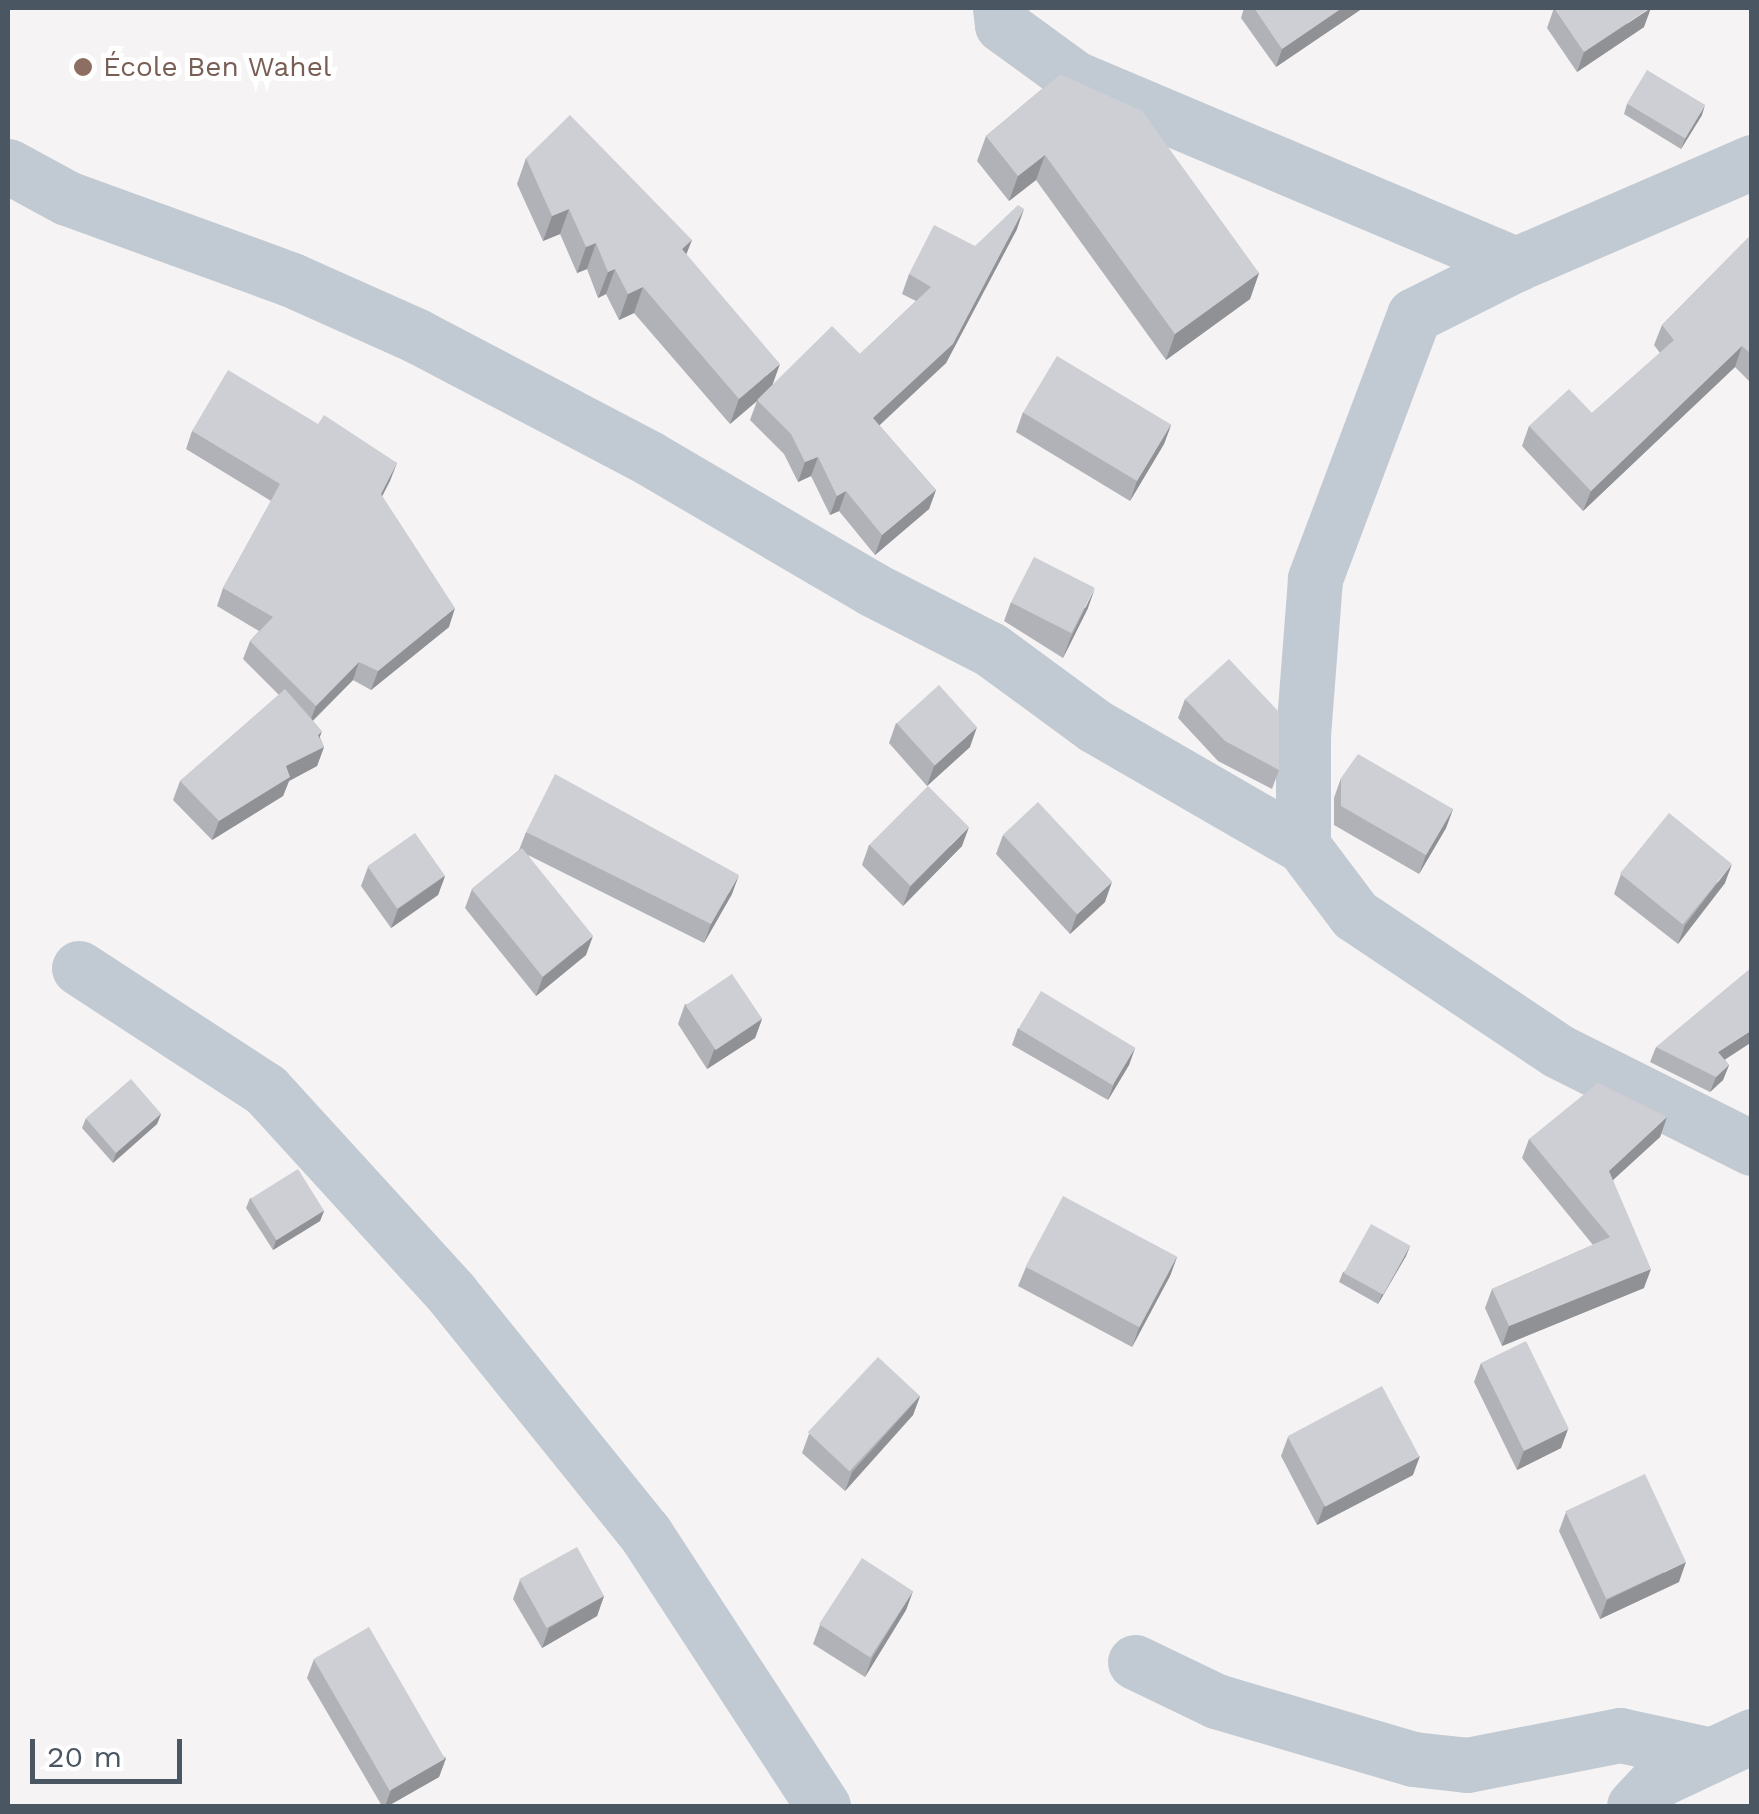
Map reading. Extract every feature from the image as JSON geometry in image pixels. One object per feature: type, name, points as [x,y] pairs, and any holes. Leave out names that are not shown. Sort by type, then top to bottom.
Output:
[{"type":"street","points":[[1000,8],[1002,26],[1075,78],[1516,264]]},
{"type":"street","points":[[1303,846],[1315,578],[1372,417],[1414,316],[1516,264],[1752,162]]},
{"type":"street","points":[[8,166],[68,198],[292,280],[416,336],[650,458],[872,589],[990,649],[1095,726],[1303,846],[1354,915],[1558,1051],[1752,1148]]},
{"type":"street","points":[[78,968],[266,1090],[452,1294],[644,1533],[823,1806]]},
{"type":"street","points":[[1135,1662],[1216,1701],[1413,1759],[1467,1765],[1620,1735],[1731,1746]]},
{"type":"street","points":[[1634,1806],[1658,1780],[1731,1746]]},
{"type":"building","points":[[1254,8],[1342,8],[1282,49]]},
{"type":"building","points":[[1554,8],[1650,8],[1584,52]]},
{"type":"building","points":[[1647,70],[1705,105],[1685,138],[1627,103]]},
{"type":"building","points":[[1060,74],[1142,111],[1259,273],[1175,334],[1045,155],[1018,176],[986,136]]},
{"type":"building","points":[[570,115],[692,240],[682,249],[780,364],[739,399],[643,287],[628,294],[615,269],[608,272],[596,243],[586,247],[569,209],[552,216],[526,158]]},
{"type":"building","points":[[1018,205],[1024,209],[953,344],[873,418],[936,490],[882,535],[846,491],[837,496],[818,457],[805,462],[791,434],[757,400],[832,326],[860,354],[931,287],[909,274],[934,225],[975,246]]},
{"type":"building","points":[[1752,234],[1752,355],[1742,346],[1591,491],[1529,426],[1569,389],[1592,413],[1674,340],[1662,325]]},
{"type":"building","points":[[1057,356],[1171,425],[1137,481],[1023,413]]},
{"type":"building","points":[[228,370],[318,424],[324,415],[397,463],[381,494],[455,608],[378,671],[359,662],[316,706],[250,641],[273,617],[223,588],[280,484],[192,431]]},
{"type":"building","points":[[1034,557],[1095,588],[1071,633],[1011,602]]},
{"type":"building","points":[[1229,659],[1279,712],[1279,770],[1225,741],[1185,699]]},
{"type":"building","points":[[939,685],[977,727],[935,765],[897,723]]},
{"type":"building","points":[[285,689],[322,731],[318,735],[324,747],[286,766],[290,777],[219,821],[180,781]]},
{"type":"building","points":[[1358,754],[1453,809],[1426,855],[1341,806],[1341,778]]},
{"type":"building","points":[[555,774],[739,875],[711,924],[526,832]]},
{"type":"building","points":[[928,786],[969,827],[910,886],[869,845]]},
{"type":"building","points":[[1038,802],[1112,882],[1077,914],[1003,835]]},
{"type":"building","points":[[1669,813],[1732,864],[1683,925],[1620,874]]},
{"type":"building","points":[[415,833],[445,876],[397,909],[367,866]]},
{"type":"building","points":[[522,848],[593,936],[543,977],[471,889]]},
{"type":"building","points":[[1752,967],[1752,1030],[1718,1052],[1729,1065],[1716,1077],[1656,1047]]},
{"type":"building","points":[[732,974],[762,1019],[716,1050],[686,1005]]},
{"type":"building","points":[[1041,991],[1135,1048],[1113,1085],[1018,1029]]},
{"type":"building","points":[[131,1079],[161,1114],[116,1153],[86,1118]]},
{"type":"building","points":[[1598,1083],[1667,1117],[1609,1171],[1651,1269],[1509,1326],[1492,1289],[1610,1237],[1529,1139]]},
{"type":"building","points":[[298,1169],[324,1211],[276,1240],[251,1199]]},
{"type":"building","points":[[1063,1196],[1177,1257],[1139,1327],[1025,1267]]},
{"type":"building","points":[[1371,1224],[1410,1246],[1383,1295],[1344,1273]]},
{"type":"building","points":[[1526,1341],[1569,1429],[1524,1451],[1481,1363]]},
{"type":"building","points":[[878,1357],[920,1396],[849,1471],[808,1432]]},
{"type":"building","points":[[1382,1386],[1420,1457],[1325,1507],[1288,1436]]},
{"type":"building","points":[[1645,1474],[1686,1562],[1606,1599],[1565,1511]]},
{"type":"building","points":[[577,1547],[604,1596],[546,1628],[519,1579]]},
{"type":"building","points":[[862,1558],[913,1591],[870,1657],[819,1624]]},
{"type":"building","points":[[369,1627],[445,1759],[390,1791],[314,1659]]},
{"type":"place","name":"École Ben Wahel","points":[[83,67]]}]
